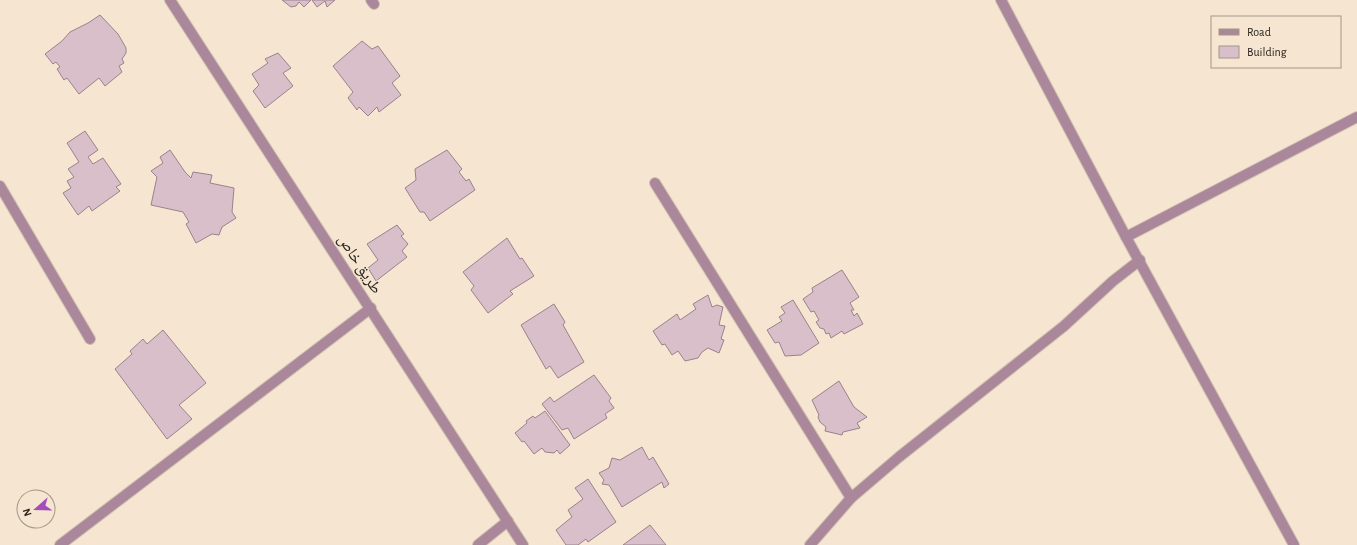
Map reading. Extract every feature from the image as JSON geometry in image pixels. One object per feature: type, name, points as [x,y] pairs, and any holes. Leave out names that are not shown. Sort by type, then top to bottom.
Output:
[{"type":"street","name":"طريق خاص","points":[[170,0],[371,308],[523,545]]},
{"type":"street","points":[[1001,0],[1126,237],[1140,260],[1294,545]]},
{"type":"street","points":[[1126,237],[1357,117]]},
{"type":"street","points":[[654,183],[851,498]]},
{"type":"street","points":[[0,186],[90,340]]},
{"type":"street","points":[[810,545],[851,498],[899,457],[1064,326],[1113,281],[1140,260]]},
{"type":"street","points":[[60,545],[371,308]]},
{"type":"street","points":[[478,545],[508,521]]},
{"type":"building","points":[[282,0],[311,0],[304,7],[299,2],[296,6],[291,7]]},
{"type":"building","points":[[312,0],[335,0],[327,7],[325,1],[317,7]]},
{"type":"building","points":[[100,15],[118,34],[126,48],[126,53],[122,59],[124,63],[119,66],[122,72],[105,86],[99,78],[79,94],[67,78],[64,80],[57,69],[60,67],[56,62],[53,64],[45,54],[62,41],[70,32]]},
{"type":"building","points":[[362,41],[372,49],[378,46],[400,76],[392,83],[401,95],[379,112],[377,107],[368,116],[359,107],[357,110],[348,98],[353,92],[333,66]]},
{"type":"building","points":[[278,53],[291,68],[283,73],[293,86],[265,108],[253,91],[259,85],[252,74],[268,63],[265,59]]},
{"type":"building","points":[[85,131],[98,150],[88,157],[93,164],[103,158],[121,184],[116,187],[120,191],[92,211],[89,206],[78,215],[63,193],[71,188],[67,181],[74,177],[68,169],[79,162],[67,143]]},
{"type":"building","points":[[170,150],[191,178],[193,172],[212,175],[210,183],[234,188],[232,212],[236,218],[222,227],[219,235],[212,234],[196,243],[186,224],[189,222],[183,212],[151,205],[157,177],[151,171],[163,163],[160,157]]},
{"type":"building","points":[[447,150],[462,169],[459,172],[466,181],[469,179],[475,190],[430,221],[424,212],[420,212],[405,188],[416,180],[415,169]]},
{"type":"building","points":[[397,225],[404,234],[401,236],[408,244],[402,251],[407,257],[376,281],[368,268],[378,260],[367,244]]},
{"type":"building","points":[[507,238],[520,259],[522,258],[534,276],[510,291],[513,294],[488,313],[471,290],[474,286],[463,272]]},
{"type":"building","points":[[842,270],[859,297],[850,303],[854,310],[851,310],[854,316],[857,313],[863,324],[844,334],[842,331],[831,338],[829,333],[826,334],[824,329],[820,328],[816,322],[819,320],[814,311],[811,312],[803,299],[813,292],[812,288]]},
{"type":"building","points":[[708,295],[712,307],[717,305],[723,307],[719,325],[725,326],[721,339],[724,340],[719,353],[708,348],[702,352],[698,358],[685,361],[678,351],[672,355],[665,344],[662,345],[653,331],[677,314],[680,320],[696,309],[693,304]]},
{"type":"building","points":[[793,300],[819,343],[801,355],[785,356],[779,342],[775,343],[767,330],[782,321],[779,317],[785,313],[781,307]]},
{"type":"building","points":[[554,304],[565,322],[563,325],[584,362],[558,378],[550,366],[546,369],[521,325]]},
{"type":"building","points":[[163,330],[206,383],[179,405],[192,419],[167,439],[115,369],[132,354],[130,351],[143,339],[147,344]]},
{"type":"building","points":[[594,375],[611,398],[609,401],[614,408],[605,414],[607,418],[574,439],[568,428],[562,430],[542,404],[550,397],[554,402]]},
{"type":"building","points":[[839,381],[854,407],[867,417],[857,423],[860,428],[843,432],[842,435],[825,431],[826,427],[820,422],[818,417],[819,415],[812,400]]},
{"type":"building","points":[[545,411],[570,445],[560,454],[557,450],[554,453],[545,452],[542,448],[534,454],[524,441],[522,442],[515,433],[527,423],[526,421],[533,416],[535,418]]},
{"type":"building","points":[[642,447],[649,460],[653,457],[669,484],[664,488],[662,482],[622,507],[609,485],[602,484],[604,480],[599,473],[609,468],[612,458],[620,460]]},
{"type":"building","points":[[588,479],[616,522],[588,542],[586,539],[578,545],[566,545],[556,530],[572,517],[568,510],[583,499],[575,488]]},
{"type":"building","points":[[650,525],[666,545],[623,545]]}]
